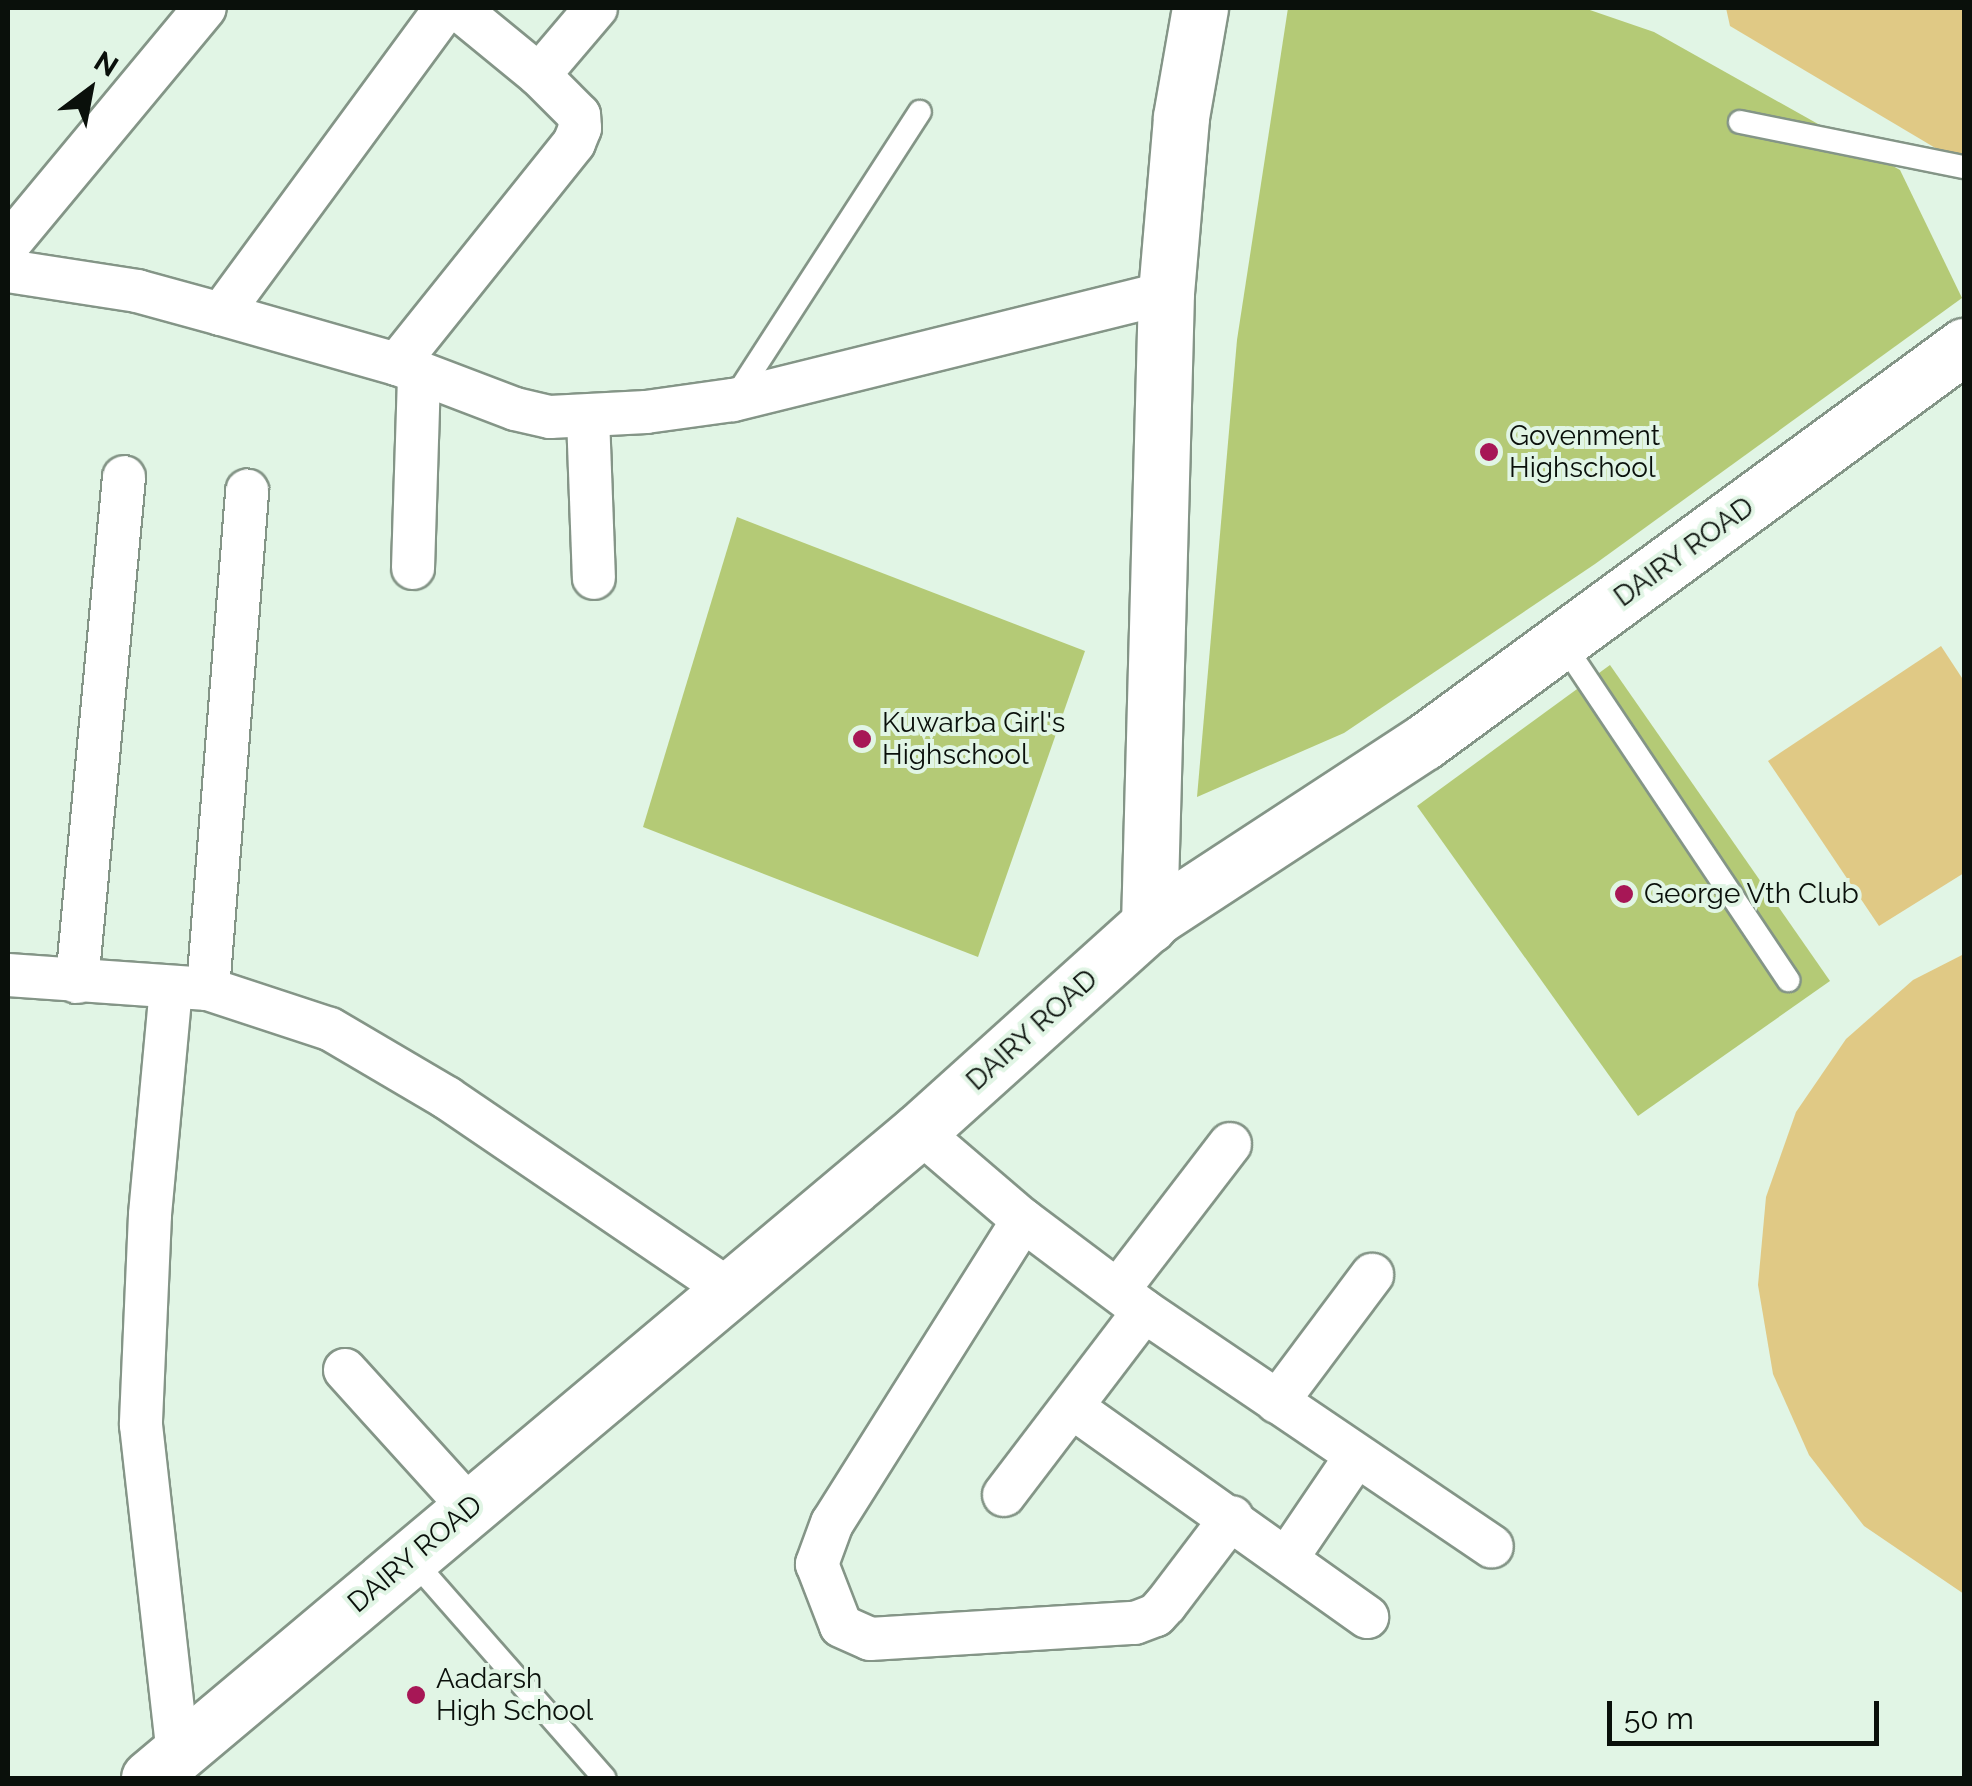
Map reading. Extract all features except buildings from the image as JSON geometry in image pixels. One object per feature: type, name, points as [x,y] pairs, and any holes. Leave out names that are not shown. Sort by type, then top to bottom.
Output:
[{"type":"street","points":[[8,245],[205,8]]},
{"type":"street","points":[[221,314],[446,8]]},
{"type":"street","points":[[413,568],[408,369],[574,144],[578,115],[539,75],[457,8]]},
{"type":"street","points":[[539,75],[596,8]]},
{"type":"street","points":[[1148,925],[1166,293],[1181,117],[1200,8]]},
{"type":"street","points":[[8,270],[136,291],[221,314],[408,369],[514,409],[550,417],[588,417],[733,400],[1166,293]]},
{"type":"street","name":"DAIRY ROAD","points":[[164,1766],[919,1131],[1148,925],[1424,742],[1964,346]]},
{"type":"street","points":[[588,417],[594,578]]},
{"type":"street","points":[[77,982],[124,477]]},
{"type":"street","points":[[164,1766],[141,1425],[150,1216],[189,988],[247,490]]},
{"type":"street","points":[[8,975],[189,988],[330,1028],[447,1098],[730,1290]]},
{"type":"street","points":[[919,1131],[1024,1220],[1131,1300],[1492,1548]]},
{"type":"street","points":[[1004,1495],[1073,1408],[1131,1300],[1230,1144]]},
{"type":"street","points":[[1024,1220],[832,1523],[817,1564],[841,1626],[870,1640],[1135,1624],[1156,1615],[1232,1518]]},
{"type":"street","points":[[1276,1402],[1372,1275]]},
{"type":"street","points":[[345,1370],[470,1508]]},
{"type":"street","points":[[1073,1408],[1366,1617]]},
{"type":"street","points":[[1287,1558],[1356,1456]]},
{"type":"lane","points":[[733,400],[920,112]]},
{"type":"lane","points":[[1740,122],[1964,167]]},
{"type":"lane","points":[[1562,642],[1788,980]]},
{"type":"lane","points":[[411,1558],[604,1778]]},
{"type":"shaded area","points":[[1726,8],[1964,8],[1964,165],[1730,26]]},
{"type":"shaded area","points":[[1941,646],[1964,681],[1964,873],[1879,926],[1768,761]]},
{"type":"shaded area","points":[[1964,954],[1964,1594],[1864,1526],[1809,1455],[1773,1374],[1758,1285],[1766,1197],[1796,1112],[1846,1039],[1913,980]]},
{"type":"place","name":"Govenment Highschool","points":[[1489,452]]},
{"type":"place","name":"Kuwarba Girl's Highschool","points":[[862,739]]},
{"type":"place","name":"George Vth Club","points":[[1624,894]]},
{"type":"place","name":"Aadarsh High School","points":[[416,1695]]}]
